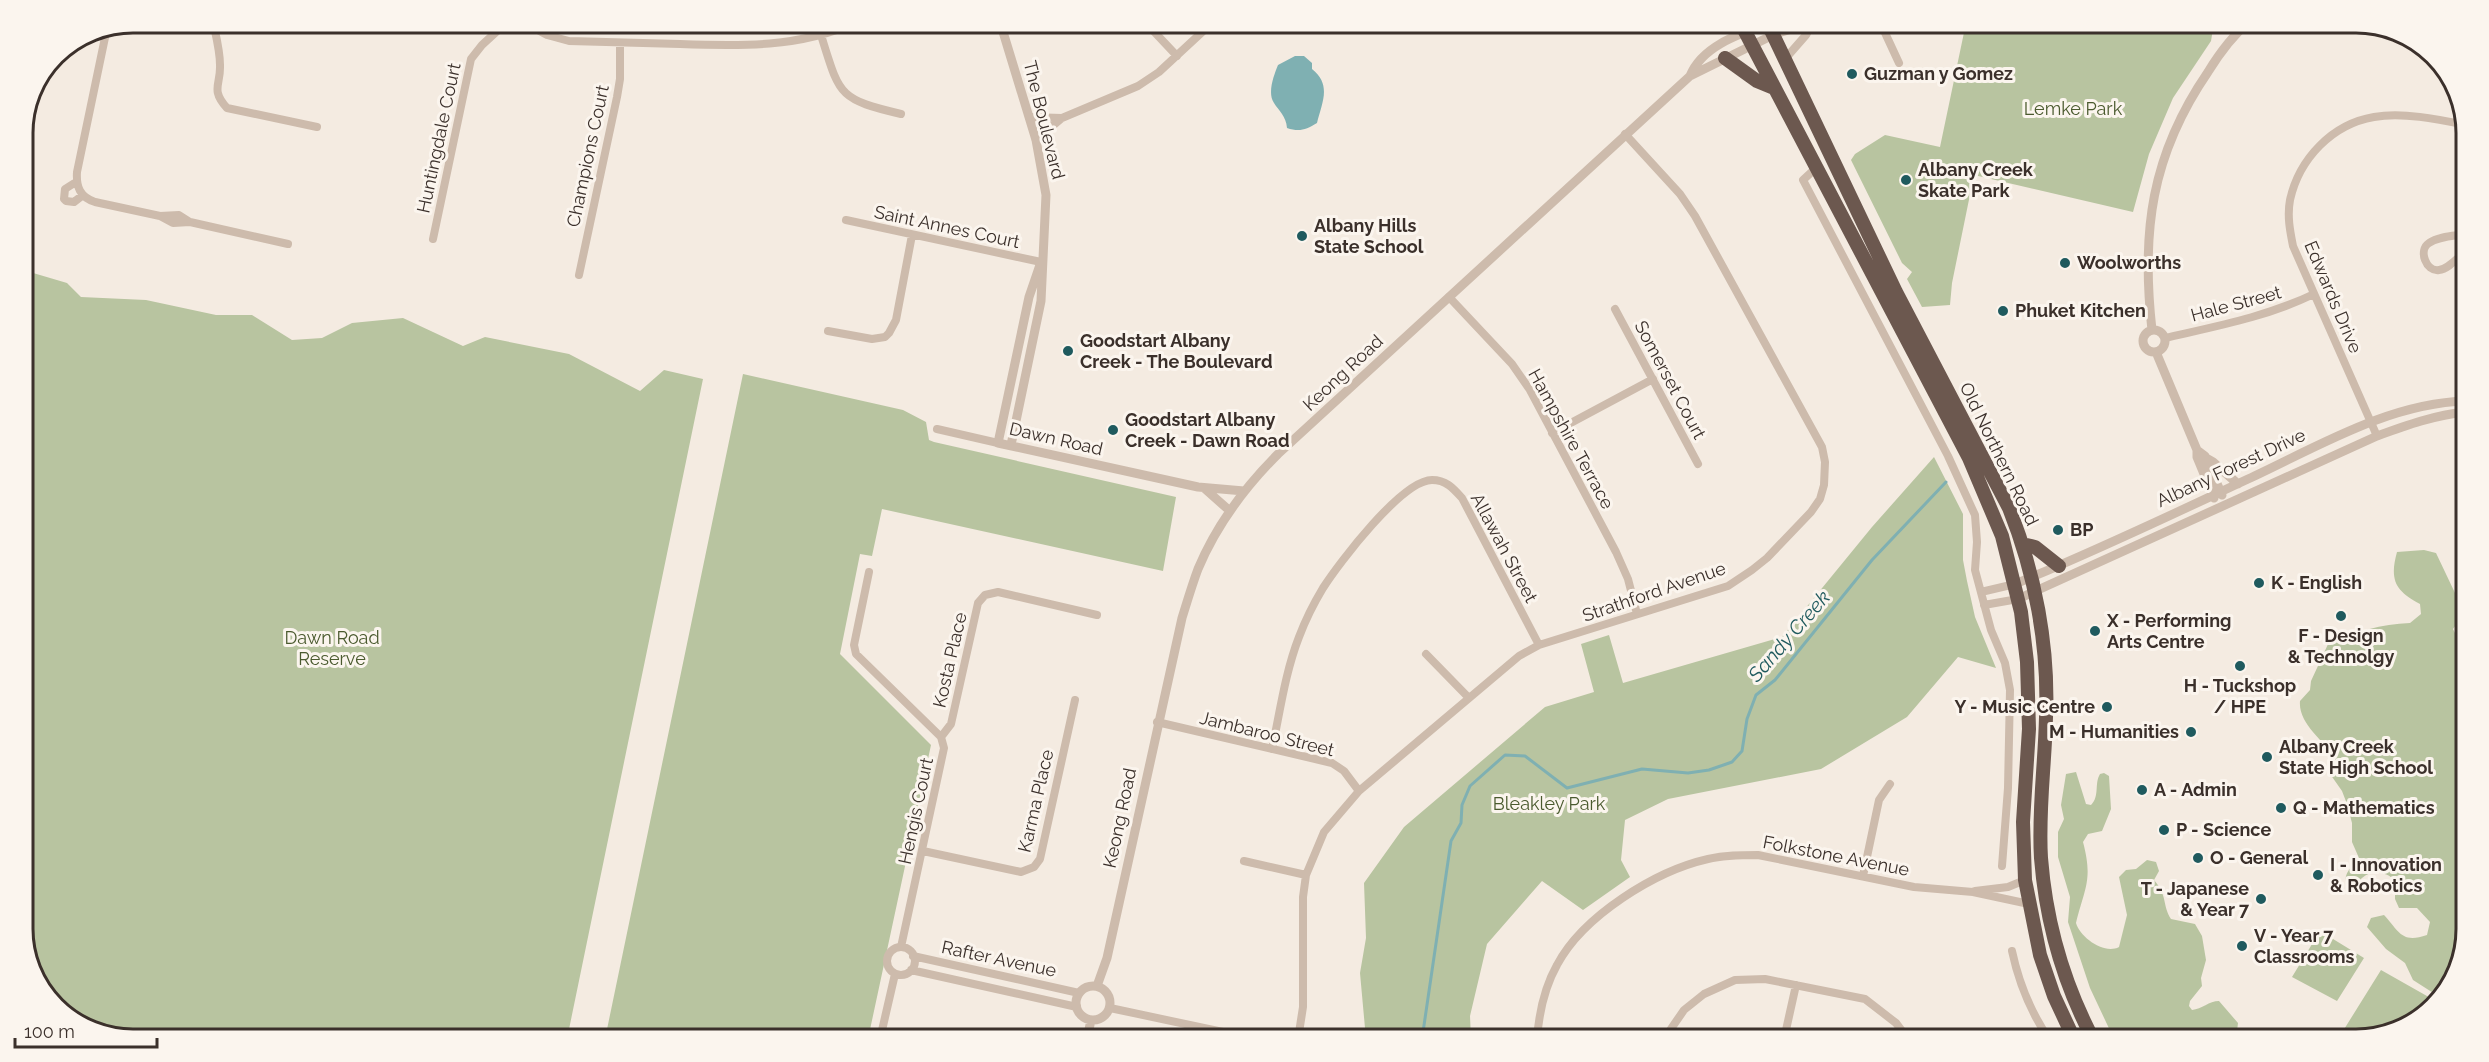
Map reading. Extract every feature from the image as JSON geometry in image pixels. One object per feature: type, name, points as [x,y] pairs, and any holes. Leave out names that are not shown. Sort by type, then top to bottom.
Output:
[{"type":"highway","name":"Old Northern Road","points":[[1745,33],[1969,458],[2002,536],[2018,598],[2029,680],[2029,729],[2023,822],[2025,880],[2046,975],[2069,1029]]},
{"type":"highway","name":"Old Northern Road","points":[[1772,33],[1891,282],[2009,508],[2022,544],[2041,633],[2046,687],[2040,830],[2043,884],[2048,917],[2063,972],[2088,1029]]},
{"type":"highway","points":[[1725,58],[1757,81],[1774,88]]},
{"type":"highway","points":[[2022,544],[2035,547],[2059,566]]},
{"type":"street","points":[[215,33],[220,64],[216,89],[220,100],[227,108],[317,127]]},
{"type":"street","name":"Huntingdale Court","points":[[433,239],[471,59],[495,33]]},
{"type":"street","points":[[543,33],[569,41],[764,45],[826,33]]},
{"type":"street","name":"The Boulevard","points":[[1003,33],[1036,140],[1046,195],[1046,227],[1041,262],[1041,302],[1011,446]]},
{"type":"street","points":[[1155,33],[1177,56]]},
{"type":"street","points":[[1036,140],[1062,118],[1138,86],[1160,72],[1201,33]]},
{"type":"street","name":"Keong Road","points":[[1097,986],[1107,958],[1157,722],[1182,618],[1198,569],[1230,511],[1244,491],[1278,454],[1625,134],[1690,76],[1725,58],[1745,33]]},
{"type":"street","name":"Keong Road","points":[[1690,76],[1695,64],[1702,58],[1728,40],[1745,33]]},
{"type":"street","points":[[1785,59],[1807,33]]},
{"type":"street","points":[[1885,33],[1899,63]]},
{"type":"street","points":[[2152,330],[2148,295],[2148,238],[2153,196],[2175,129],[2193,93],[2236,33]]},
{"type":"street","points":[[821,35],[834,76],[850,98],[861,104],[901,114]]},
{"type":"street","points":[[105,37],[76,182],[83,195],[95,202],[160,216],[179,215],[190,222],[288,244]]},
{"type":"street","name":"Champions Court","points":[[579,275],[617,97],[620,78],[620,43]]},
{"type":"street","name":"Edwards Drive","points":[[2378,436],[2293,246],[2289,223],[2290,201],[2304,165],[2313,152],[2336,132],[2355,122],[2374,117],[2393,116],[2456,123]]},
{"type":"street","points":[[1029,117],[1062,118]]},
{"type":"street","name":"Strathford Avenue","points":[[1300,1029],[1303,1007],[1303,897],[1306,875],[1324,832],[1359,791],[1519,656],[1539,645],[1728,586],[1767,558],[1804,520],[1820,499],[1824,484],[1825,462],[1822,447],[1695,216],[1680,194],[1625,134]]},
{"type":"street","points":[[1816,168],[1803,180],[1971,502],[1977,533],[1975,564],[1991,630],[2005,663],[2010,690],[2008,788],[2002,866]]},
{"type":"street","points":[[76,182],[65,189],[64,199],[74,202],[83,195]]},
{"type":"street","name":"Saint Annes Court","points":[[846,220],[1041,262]]},
{"type":"street","points":[[828,331],[865,339],[879,339],[889,333],[896,320],[912,235]]},
{"type":"street","points":[[2456,236],[2428,243],[2424,248],[2424,254],[2431,269],[2438,271],[2456,259]]},
{"type":"street","name":"The Boulevard","points":[[998,442],[1029,297],[1041,262]]},
{"type":"street","name":"Hale Street","points":[[2165,338],[2259,317],[2314,294]]},
{"type":"street","name":"Hampshire Terrace","points":[[1449,297],[1512,364],[1530,390],[1616,552],[1628,579],[1637,614]]},
{"type":"street","name":"Somerset Court","points":[[1616,309],[1698,464]]},
{"type":"street","points":[[2152,330],[2159,330],[2165,338],[2164,347],[2156,352],[2148,351],[2142,342],[2145,334],[2152,330]]},
{"type":"street","points":[[2156,352],[2197,450],[2197,457],[2223,507]]},
{"type":"street","points":[[1552,433],[1653,379]]},
{"type":"street","name":"Albany Forest Drive","points":[[2015,584],[2059,566],[2371,422],[2426,405],[2456,402]]},
{"type":"street","name":"Albany Forest Drive","points":[[2018,598],[2034,593],[2378,436],[2417,421],[2456,413]]},
{"type":"street","name":"Dawn Road","points":[[937,429],[1204,488],[1244,491]]},
{"type":"street","points":[[2197,450],[2238,484]]},
{"type":"street","points":[[2206,458],[2216,493]]},
{"type":"street","name":"Allawah Street","points":[[1272,749],[1299,636],[1322,589],[1342,560],[1397,498],[1414,485],[1431,480],[1450,484],[1462,498],[1539,645]]},
{"type":"street","name":"Dawn Road","points":[[1204,488],[1230,511]]},
{"type":"street","name":"Hengis Court","points":[[869,572],[854,645],[856,654],[940,737],[944,748],[901,947]]},
{"type":"street","points":[[1981,592],[2015,584]]},
{"type":"street","name":"Kosta Place","points":[[940,737],[951,724],[978,603],[985,595],[998,592],[1097,615]]},
{"type":"street","points":[[1984,604],[2018,598]]},
{"type":"street","points":[[1426,654],[1468,697]]},
{"type":"street","name":"Karma Place","points":[[922,852],[1021,872],[1034,867],[1040,859],[1075,700]]},
{"type":"street","name":"Jambaroo Street","points":[[1157,722],[1332,763],[1344,771],[1359,791]]},
{"type":"street","points":[[1863,876],[1879,800],[1890,784]]},
{"type":"street","name":"Folkstone Avenue","points":[[1538,1029],[1539,1014],[1546,990],[1557,964],[1572,942],[1592,921],[1646,885],[1685,866],[1708,859],[1735,855],[1781,858],[1914,887],[1973,892],[2029,904]]},
{"type":"street","points":[[1244,861],[1306,875]]},
{"type":"street","name":"Folkstone Avenue","points":[[1973,892],[2002,889],[2025,880]]},
{"type":"street","points":[[882,1029],[895,974],[889,968],[888,956],[893,949],[901,947]]},
{"type":"street","name":"Rafter Avenue","points":[[895,974],[904,974],[911,970],[914,963],[909,950],[901,947]]},
{"type":"street","points":[[2012,951],[2016,973],[2028,1006],[2042,1029]]},
{"type":"street","name":"Rafter Avenue","points":[[913,956],[1079,993]]},
{"type":"street","name":"Rafter Avenue","points":[[911,970],[1077,1007]]},
{"type":"street","points":[[1669,1029],[1684,1010],[1704,994],[1735,980],[1766,979],[1865,999],[1896,1023],[1900,1029]]},
{"type":"street","points":[[1786,1029],[1796,984]]},
{"type":"street","points":[[1087,986],[1097,986],[1110,996],[1110,1008],[1101,1019],[1090,1020],[1082,1016],[1077,1007],[1079,993],[1087,986]]},
{"type":"street","points":[[1110,1008],[1208,1029]]},
{"type":"street","points":[[1089,1029],[1090,1020]]},
{"type":"green space","name":"Lemke Park","points":[[1964,33],[2212,33],[2211,41],[2173,98],[2149,154],[2133,212],[1974,175],[1952,283],[1950,305],[1922,307],[1907,279],[1912,272],[1902,263],[1851,160],[1855,154],[1885,135],[1940,147]]},
{"type":"green space","name":"Dawn Road Reserve","points":[[33,273],[67,283],[81,297],[146,300],[216,315],[252,315],[292,340],[322,338],[352,323],[403,318],[463,346],[485,337],[569,354],[640,391],[664,370],[703,379],[569,1029],[133,1029],[113,1027],[94,1021],[83,1016],[62,1000],[46,979],[41,968],[33,936]]},
{"type":"green space","points":[[743,374],[903,410],[926,422],[929,440],[934,442],[1176,497],[1163,571],[882,509],[872,556],[860,554],[840,654],[931,745],[870,1029],[607,1029]]},
{"type":"green space","name":"Bleakley Park","points":[[1934,457],[1963,514],[1963,560],[1967,581],[1975,617],[1996,668],[1958,657],[1907,717],[1821,769],[1668,799],[1625,820],[1621,860],[1630,877],[1583,910],[1542,881],[1487,944],[1470,1016],[1471,1029],[1365,1029],[1360,973],[1366,938],[1364,883],[1404,827],[1545,707],[1594,692],[1581,644],[1609,635],[1623,683],[1782,637],[1872,527]]},
{"type":"green space","points":[[2424,550],[2436,553],[2456,597],[2456,625],[2453,629],[2456,633],[2456,929],[2454,949],[2448,968],[2433,993],[2413,980],[2405,963],[2386,949],[2367,927],[2371,918],[2384,915],[2397,931],[2411,938],[2427,935],[2430,922],[2417,908],[2399,908],[2395,899],[2395,880],[2387,875],[2370,873],[2351,889],[2347,885],[2347,872],[2359,858],[2352,842],[2352,823],[2347,804],[2342,791],[2328,771],[2335,759],[2307,724],[2300,709],[2300,701],[2310,690],[2311,681],[2329,642],[2369,629],[2410,623],[2421,614],[2420,604],[2405,594],[2396,584],[2394,571],[2397,552]]},
{"type":"green space","points":[[2076,772],[2086,804],[2091,805],[2095,798],[2100,774],[2104,773],[2109,776],[2111,809],[2102,831],[2088,834],[2083,842],[2088,875],[2076,923],[2082,934],[2100,947],[2113,949],[2119,947],[2127,915],[2119,877],[2126,870],[2136,869],[2147,860],[2156,862],[2159,871],[2154,880],[2161,891],[2171,919],[2195,924],[2202,936],[2206,960],[2201,978],[2202,986],[2190,1001],[2189,1006],[2192,1010],[2219,1001],[2238,1023],[2237,1029],[2109,1029],[2090,988],[2068,922],[2070,897],[2058,857],[2058,832],[2064,819],[2061,805],[2066,774]]},
{"type":"green space","points":[[2320,931],[2364,958],[2337,1001],[2292,977]]},
{"type":"green space","points":[[2381,970],[2429,997],[2412,1012],[2388,1024],[2369,1028],[2344,1029]]},
{"type":"water","points":[[1295,56],[1304,56],[1312,63],[1312,69],[1322,81],[1324,88],[1317,123],[1299,130],[1287,128],[1284,117],[1274,103],[1271,94],[1278,65]]},
{"type":"waterway","name":"Sandy Creek","points":[[1423,1029],[1451,841],[1461,823],[1462,805],[1470,786],[1505,755],[1525,756],[1567,788],[1642,769],[1688,773],[1709,770],[1732,762],[1742,751],[1747,719],[1756,695],[1775,680],[1872,560],[1946,482]]},
{"type":"place","name":"Guzman y Gomez","points":[[1852,74]]},
{"type":"place","name":"Albany Creek Skate Park","points":[[1906,180]]},
{"type":"place","name":"Albany Hills State School","points":[[1302,236]]},
{"type":"place","name":"Woolworths","points":[[2065,263]]},
{"type":"place","name":"Phuket Kitchen","points":[[2003,311]]},
{"type":"place","name":"Goodstart Albany Creek - The Boulevard","points":[[1068,351]]},
{"type":"place","name":"Goodstart Albany Creek - Dawn Road","points":[[1113,430]]},
{"type":"place","name":"BP","points":[[2058,530]]},
{"type":"place","name":"K - English","points":[[2259,583]]},
{"type":"place","name":"F - Design & Technolgy","points":[[2341,616]]},
{"type":"place","name":"X - Performing Arts Centre","points":[[2095,631]]},
{"type":"place","name":"H - Tuckshop / HPE","points":[[2240,666]]},
{"type":"place","name":"Y - Music Centre","points":[[2107,707]]},
{"type":"place","name":"M - Humanities","points":[[2191,732]]},
{"type":"place","name":"Albany Creek State High School","points":[[2267,757]]},
{"type":"place","name":"A - Admin","points":[[2142,790]]},
{"type":"place","name":"Q - Mathematics","points":[[2281,808]]},
{"type":"place","name":"P - Science","points":[[2164,830]]},
{"type":"place","name":"O - General","points":[[2198,858]]},
{"type":"place","name":"I - Innovation & Robotics","points":[[2318,875]]},
{"type":"place","name":"T - Japanese & Year 7","points":[[2261,899]]},
{"type":"place","name":"V - Year 7 Classrooms","points":[[2242,946]]}]
